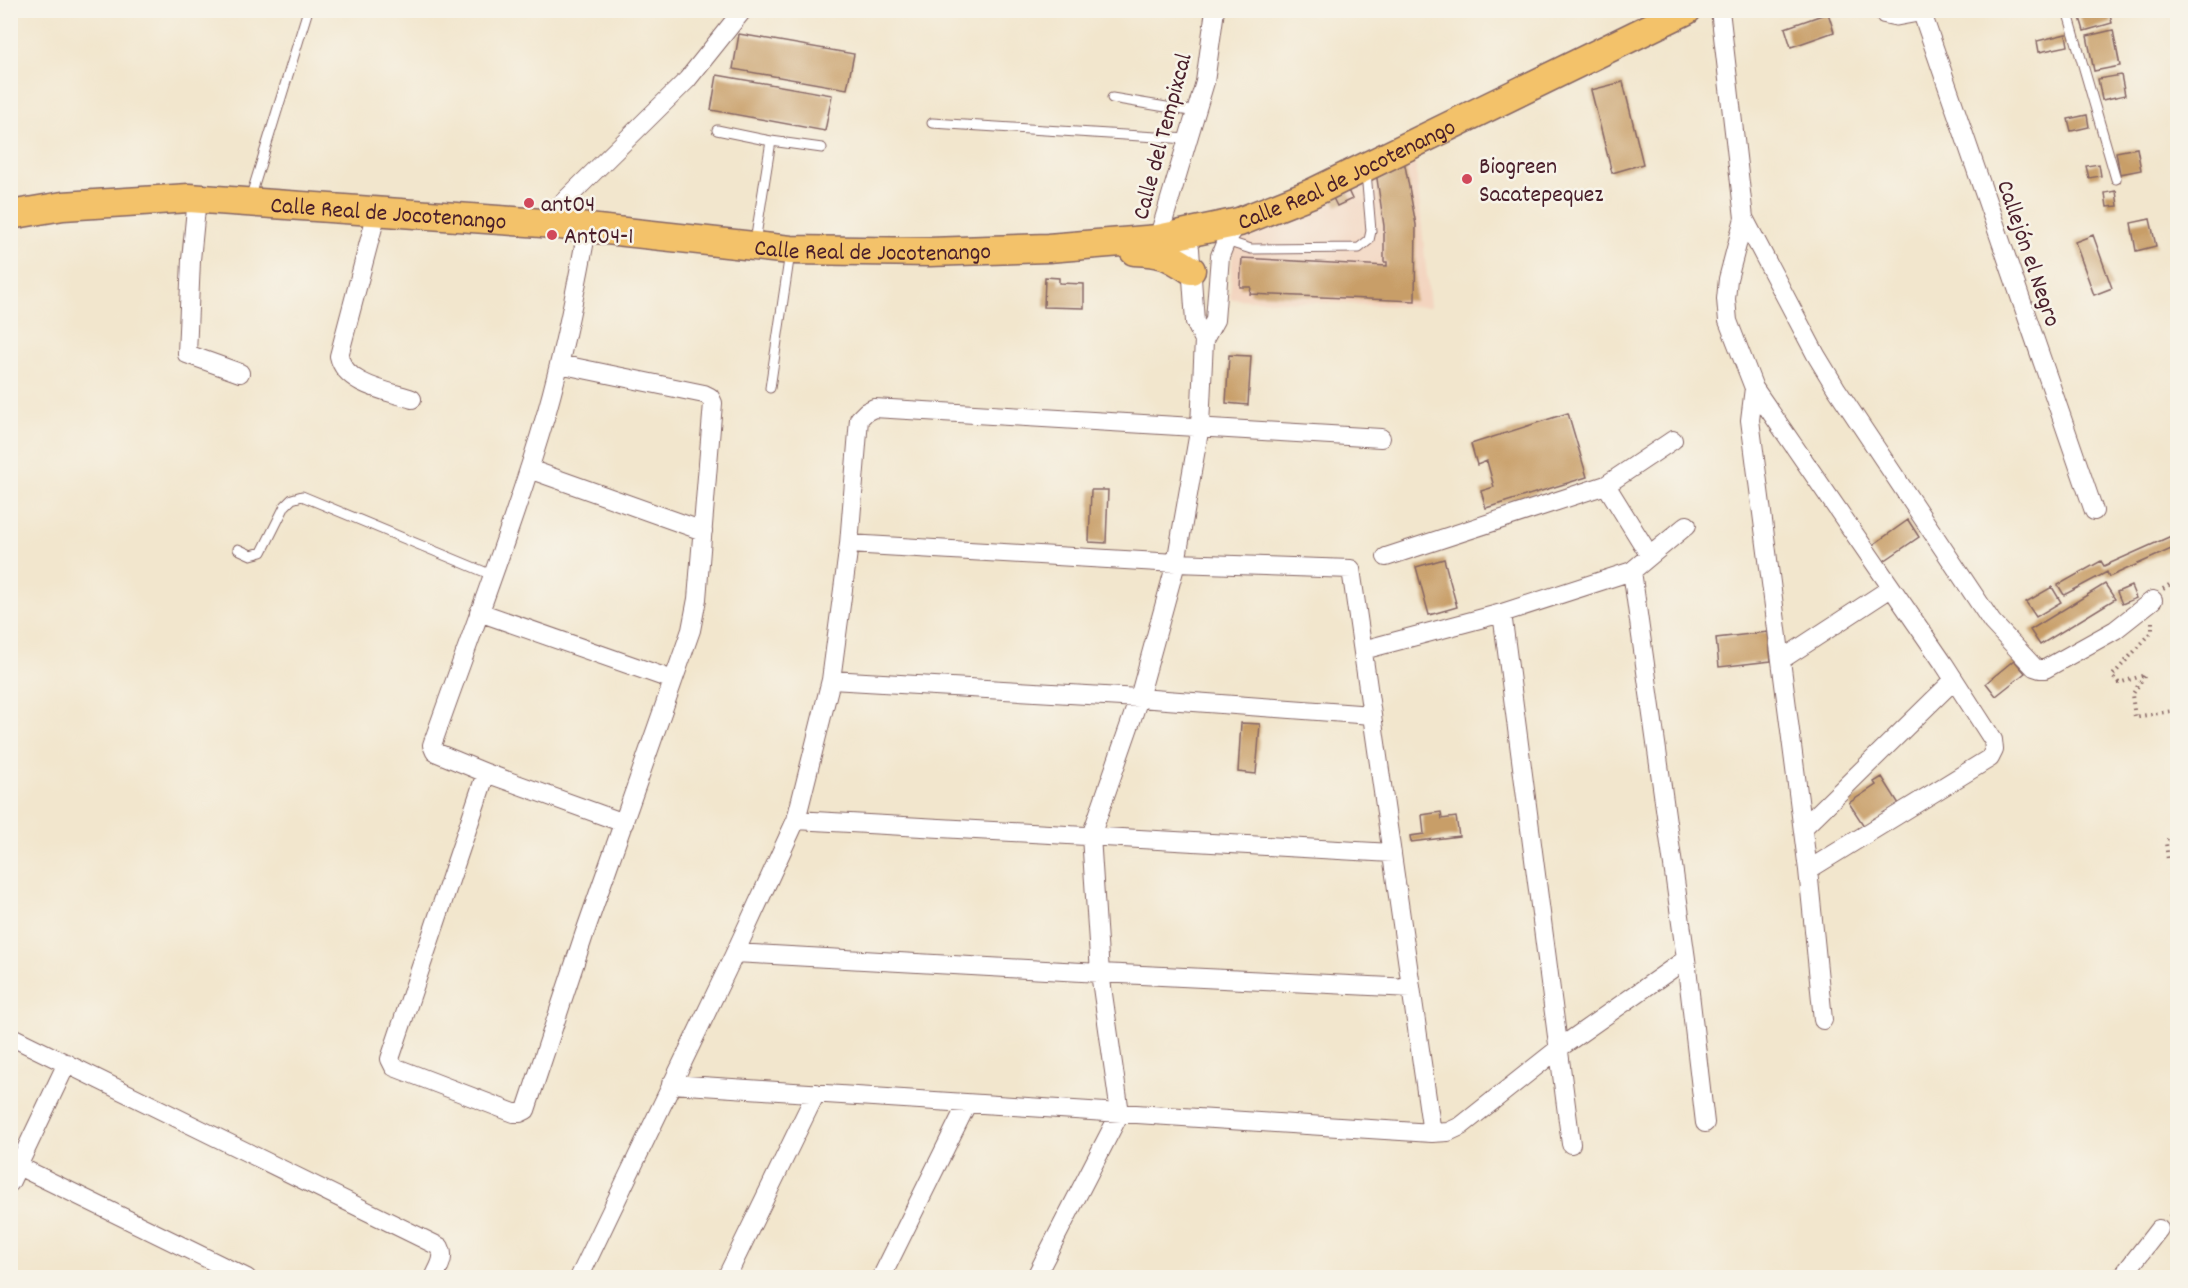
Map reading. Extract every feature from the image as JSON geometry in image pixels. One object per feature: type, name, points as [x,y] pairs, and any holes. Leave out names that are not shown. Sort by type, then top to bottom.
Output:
[{"type":"main road","name":"Calle Real de Jocotenango","points":[[10,215],[63,206],[197,198],[542,223],[754,248],[930,252],[1048,248],[1158,239],[1186,233],[1233,231],[1688,10]]},
{"type":"main road","points":[[1048,248],[1156,252],[1169,255],[1192,284]]},
{"type":"street","points":[[542,223],[687,80],[743,10]]},
{"type":"street","name":"Calle del Tempixcal","points":[[1158,239],[1205,82],[1215,10]]},
{"type":"street","points":[[1720,10],[1744,218],[1816,355],[1836,388],[1992,622],[2034,667],[2045,669],[2115,630],[2152,600]]},
{"type":"street","name":"Callejón el Negro","points":[[1922,13],[2094,511]]},
{"type":"street","points":[[197,198],[186,351],[189,356],[240,373]]},
{"type":"street","points":[[377,212],[339,356],[340,364],[354,378],[412,399]]},
{"type":"street","points":[[1744,218],[1728,279],[1726,299],[1728,321],[1754,388],[1954,680],[1993,740],[1994,750],[1990,758],[1808,870]]},
{"type":"street","points":[[586,229],[559,364],[529,469],[432,745],[435,752],[486,774],[624,823]]},
{"type":"street","points":[[1035,1278],[1119,1113],[1100,974],[1091,836],[1139,698],[1176,563],[1200,426],[1204,340],[1215,320],[1220,256],[1233,231]]},
{"type":"street","points":[[1186,233],[1190,249],[1195,322],[1204,340]]},
{"type":"street","points":[[1192,284],[1216,296]]},
{"type":"street","points":[[486,774],[390,1059],[394,1067],[514,1113],[520,1113],[526,1110],[585,932],[691,630],[697,599],[713,403],[710,397],[704,394],[559,364]]},
{"type":"street","points":[[1754,388],[1750,420],[1803,828],[1822,1020]]},
{"type":"street","points":[[579,1278],[735,953],[796,820],[831,680],[849,544],[859,419],[874,408],[1381,438]]},
{"type":"street","points":[[1386,557],[1606,485],[1673,440]]},
{"type":"street","points":[[529,469],[703,531]]},
{"type":"street","points":[[1606,485],[1650,556]]},
{"type":"street","points":[[1363,650],[1502,613],[1632,571],[1687,525]]},
{"type":"street","points":[[849,544],[1176,563],[1351,568],[1432,1133]]},
{"type":"street","points":[[1632,571],[1686,959],[1704,1123]]},
{"type":"street","points":[[1781,660],[1892,588]]},
{"type":"street","points":[[479,612],[673,680]]},
{"type":"street","points":[[1502,613],[1571,1144]]},
{"type":"street","points":[[831,680],[1139,698],[1372,715]]},
{"type":"street","points":[[1803,828],[1954,680]]},
{"type":"street","points":[[796,820],[1392,853]]},
{"type":"street","points":[[735,953],[1100,974],[1411,988]]},
{"type":"street","points":[[671,1084],[1432,1133],[1448,1131],[1461,1126],[1558,1049],[1686,959]]},
{"type":"street","points":[[10,1036],[440,1247],[443,1252],[442,1260],[434,1278]]},
{"type":"street","points":[[10,1183],[15,1164],[67,1064]]},
{"type":"street","points":[[726,1278],[816,1093]]},
{"type":"street","points":[[881,1278],[967,1104]]},
{"type":"street","points":[[15,1164],[248,1278]]},
{"type":"street","points":[[2121,1278],[2159,1229]]},
{"type":"lane","points":[[249,201],[308,10]]},
{"type":"lane","points":[[1878,10],[1882,18],[1889,21],[1922,13]]},
{"type":"lane","points":[[2067,10],[2116,179]]},
{"type":"lane","points":[[1112,98],[1196,112]]},
{"type":"lane","points":[[932,123],[1188,139]]},
{"type":"lane","points":[[717,130],[822,148]]},
{"type":"lane","points":[[754,248],[771,141]]},
{"type":"lane","points":[[1233,231],[1251,249],[1359,248],[1369,240],[1371,231],[1365,166]]},
{"type":"lane","points":[[770,388],[791,250]]},
{"type":"lane","points":[[238,549],[251,555],[262,552],[285,506],[292,499],[302,496],[492,575]]},
{"type":"path","points":[[2152,600],[2152,632],[2112,676],[2119,683],[2145,675],[2132,695],[2135,717],[2178,710]]},
{"type":"path","points":[[2178,825],[2166,843],[2168,860],[2178,860]]},
{"type":"shaded area","points":[[1414,152],[1430,307],[1230,299],[1234,232]]},
{"type":"building","points":[[2090,10],[2109,10],[2112,23],[2084,31],[2079,14]]},
{"type":"building","points":[[1828,13],[1834,32],[1791,47],[1785,28]]},
{"type":"building","points":[[2113,30],[2120,66],[2094,71],[2087,36]]},
{"type":"building","points":[[739,34],[854,54],[847,89],[733,69]]},
{"type":"building","points":[[2066,34],[2068,46],[2039,52],[2037,41]]},
{"type":"building","points":[[717,75],[832,95],[825,131],[711,110]]},
{"type":"building","points":[[2121,75],[2125,95],[2102,100],[2098,79]]},
{"type":"building","points":[[1623,82],[1643,164],[1612,173],[1591,90]]},
{"type":"building","points":[[2087,115],[2089,127],[2071,131],[2068,119]]},
{"type":"building","points":[[2137,148],[2141,170],[2120,174],[2116,152]]},
{"type":"building","points":[[1404,160],[1416,225],[1415,301],[1250,294],[1251,287],[1240,287],[1242,258],[1387,266],[1387,262],[1384,262],[1384,226],[1376,172]]},
{"type":"building","points":[[2099,164],[2101,176],[2089,178],[2086,166]]},
{"type":"building","points":[[1345,184],[1352,199],[1337,206],[1330,192]]},
{"type":"building","points":[[2116,191],[2118,206],[2107,207],[2105,193]]},
{"type":"building","points":[[2150,219],[2156,246],[2136,251],[2131,223]]},
{"type":"building","points":[[2093,235],[2112,288],[2094,295],[2075,242]]},
{"type":"building","points":[[1045,277],[1059,278],[1059,283],[1084,284],[1084,308],[1044,307]]},
{"type":"building","points":[[1229,355],[1251,356],[1248,405],[1226,403]]},
{"type":"building","points":[[1568,413],[1587,477],[1486,508],[1481,491],[1494,487],[1487,461],[1477,465],[1471,444]]},
{"type":"building","points":[[1091,490],[1108,490],[1106,543],[1089,542]]},
{"type":"building","points":[[1908,520],[1919,537],[1881,563],[1870,547]]},
{"type":"building","points":[[2178,533],[2178,546],[2109,577],[2107,572],[2064,595],[2058,585],[2101,561],[2104,566]]},
{"type":"building","points":[[1444,559],[1457,607],[1429,615],[1416,567]]},
{"type":"building","points":[[2105,584],[2115,599],[2040,645],[2030,630]]},
{"type":"building","points":[[2131,586],[2136,598],[2122,604],[2117,592]]},
{"type":"building","points":[[2052,587],[2061,602],[2036,617],[2026,602]]},
{"type":"building","points":[[1768,632],[1771,661],[1719,667],[1716,638]]},
{"type":"building","points":[[2014,660],[2025,673],[1996,696],[1986,683]]},
{"type":"building","points":[[1241,723],[1260,724],[1256,774],[1238,772]]},
{"type":"building","points":[[1882,777],[1899,804],[1864,826],[1849,803],[1876,785],[1874,782]]},
{"type":"building","points":[[1441,812],[1442,819],[1456,817],[1459,836],[1411,842],[1410,836],[1424,834],[1422,815]]},
{"type":"place","name":"Biogreen Sacatepequez","points":[[1467,179]]},
{"type":"place","name":"ant04","points":[[529,203]]},
{"type":"place","name":"Ant04-1","points":[[552,235]]}]
